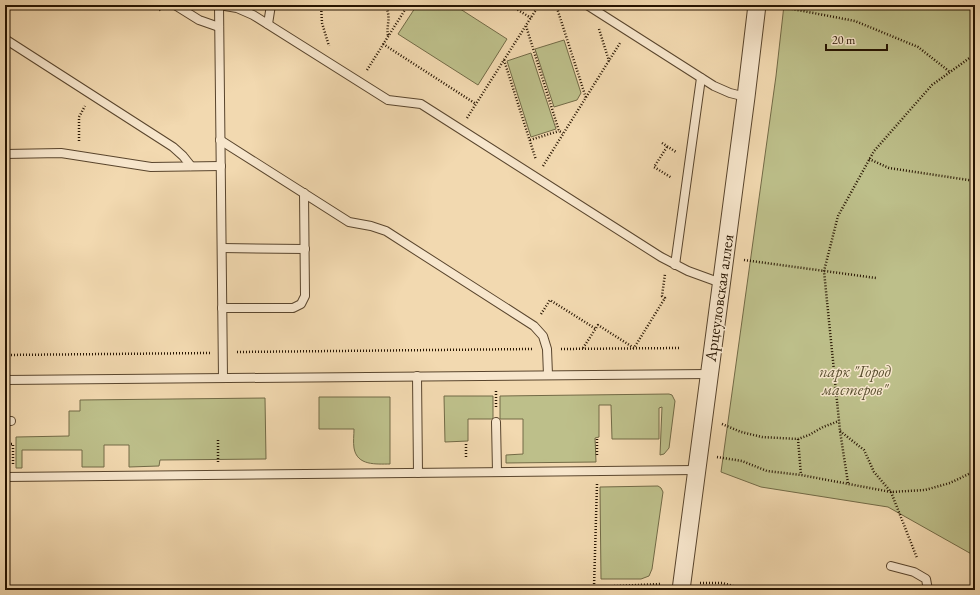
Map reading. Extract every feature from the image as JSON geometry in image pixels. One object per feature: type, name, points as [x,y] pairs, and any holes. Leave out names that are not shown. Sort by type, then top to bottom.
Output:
[{"type":"street","name":"Арцеуловская аллея","points":[[681,590],[757,5]]},
{"type":"lane","points":[[175,5],[199,20],[219,27]]},
{"type":"lane","points":[[223,378],[219,5],[237,8],[253,15],[388,100],[421,104],[460,129],[538,174],[675,265],[721,283]]},
{"type":"lane","points":[[268,24],[271,5]]},
{"type":"lane","points":[[590,7],[714,86],[730,93],[746,97]]},
{"type":"lane","points":[[5,40],[173,147],[191,166]]},
{"type":"lane","points":[[675,265],[702,78]]},
{"type":"lane","points":[[220,140],[349,222],[371,226],[386,231],[534,326],[543,336],[547,349],[548,375]]},
{"type":"lane","points":[[5,154],[61,153],[151,167],[221,166]]},
{"type":"lane","points":[[222,308],[293,308],[301,304],[305,296],[304,194]]},
{"type":"lane","points":[[222,248],[305,249]]},
{"type":"lane","points":[[5,380],[709,374]]},
{"type":"lane","points":[[417,376],[418,473]]},
{"type":"lane","points":[[496,422],[497,472]]},
{"type":"lane","points":[[9,477],[696,470]]},
{"type":"lane","points":[[891,566],[914,572],[926,579],[928,590]]},
{"type":"path","points":[[321,5],[322,23],[330,49],[328,62]]},
{"type":"path","points":[[385,5],[388,10],[388,37]]},
{"type":"path","points":[[359,82],[408,5]]},
{"type":"path","points":[[510,5],[531,18]]},
{"type":"path","points":[[460,129],[539,5]]},
{"type":"path","points":[[556,5],[586,98]]},
{"type":"path","points":[[777,6],[855,21],[918,47],[950,72]]},
{"type":"path","points":[[590,7],[609,61]]},
{"type":"path","points":[[526,26],[559,131]]},
{"type":"path","points":[[538,174],[628,31]]},
{"type":"path","points":[[383,44],[476,104]]},
{"type":"path","points":[[848,483],[840,431],[824,272],[838,216],[874,151],[932,84],[975,54]]},
{"type":"path","points":[[504,60],[530,140],[538,174]]},
{"type":"path","points":[[79,156],[79,117],[92,95]]},
{"type":"path","points":[[530,140],[559,131],[563,133]]},
{"type":"path","points":[[667,147],[654,167],[686,187]]},
{"type":"path","points":[[869,159],[889,168],[975,181]]},
{"type":"path","points":[[724,258],[876,278]]},
{"type":"path","points":[[634,348],[665,298],[662,296],[667,260]]},
{"type":"path","points":[[534,326],[550,300],[596,329]]},
{"type":"path","points":[[583,349],[598,325],[634,348]]},
{"type":"path","points":[[5,355],[680,348]]},
{"type":"path","points":[[721,424],[741,432],[762,437],[798,439],[839,421]]},
{"type":"path","points":[[840,431],[864,450],[874,472],[891,492],[926,579]]},
{"type":"path","points":[[798,439],[801,475]]},
{"type":"path","points":[[218,440],[219,475]]},
{"type":"path","points":[[5,444],[13,444],[9,477]]},
{"type":"path","points":[[716,457],[742,461],[767,471],[801,475],[891,492],[925,490],[950,483],[975,471]]},
{"type":"path","points":[[594,587],[597,472]]},
{"type":"path","points":[[699,583],[722,583],[748,590]]},
{"type":"path","points":[[284,590],[594,587],[660,584]]},
{"type":"green space","points":[[417,5],[454,5],[507,39],[478,85],[398,34]]},
{"type":"green space","name":"парк \"Город мастеров\"","points":[[784,5],[975,5],[975,556],[888,507],[761,487],[721,472],[776,76]]},
{"type":"green space","points":[[564,40],[581,93],[577,100],[554,107],[535,49]]},
{"type":"green space","points":[[531,53],[556,129],[531,137],[507,61]]},
{"type":"green space","points":[[672,395],[675,401],[669,448],[664,454],[660,455],[662,407],[659,408],[659,439],[612,439],[611,405],[599,405],[599,437],[595,438],[596,462],[506,463],[506,455],[523,454],[523,419],[500,419],[500,396]]},
{"type":"green space","points":[[444,396],[493,396],[493,419],[468,419],[468,441],[445,442]]},
{"type":"green space","points":[[319,397],[390,397],[390,464],[373,464],[359,458],[354,448],[354,429],[319,429]]},
{"type":"green space","points":[[265,398],[266,459],[160,460],[159,466],[129,467],[129,445],[104,445],[104,467],[82,467],[82,450],[22,450],[22,468],[16,468],[16,437],[69,436],[69,411],[80,411],[80,400]]},
{"type":"green space","points":[[658,486],[663,492],[652,569],[649,576],[641,579],[601,579],[600,487]]}]
